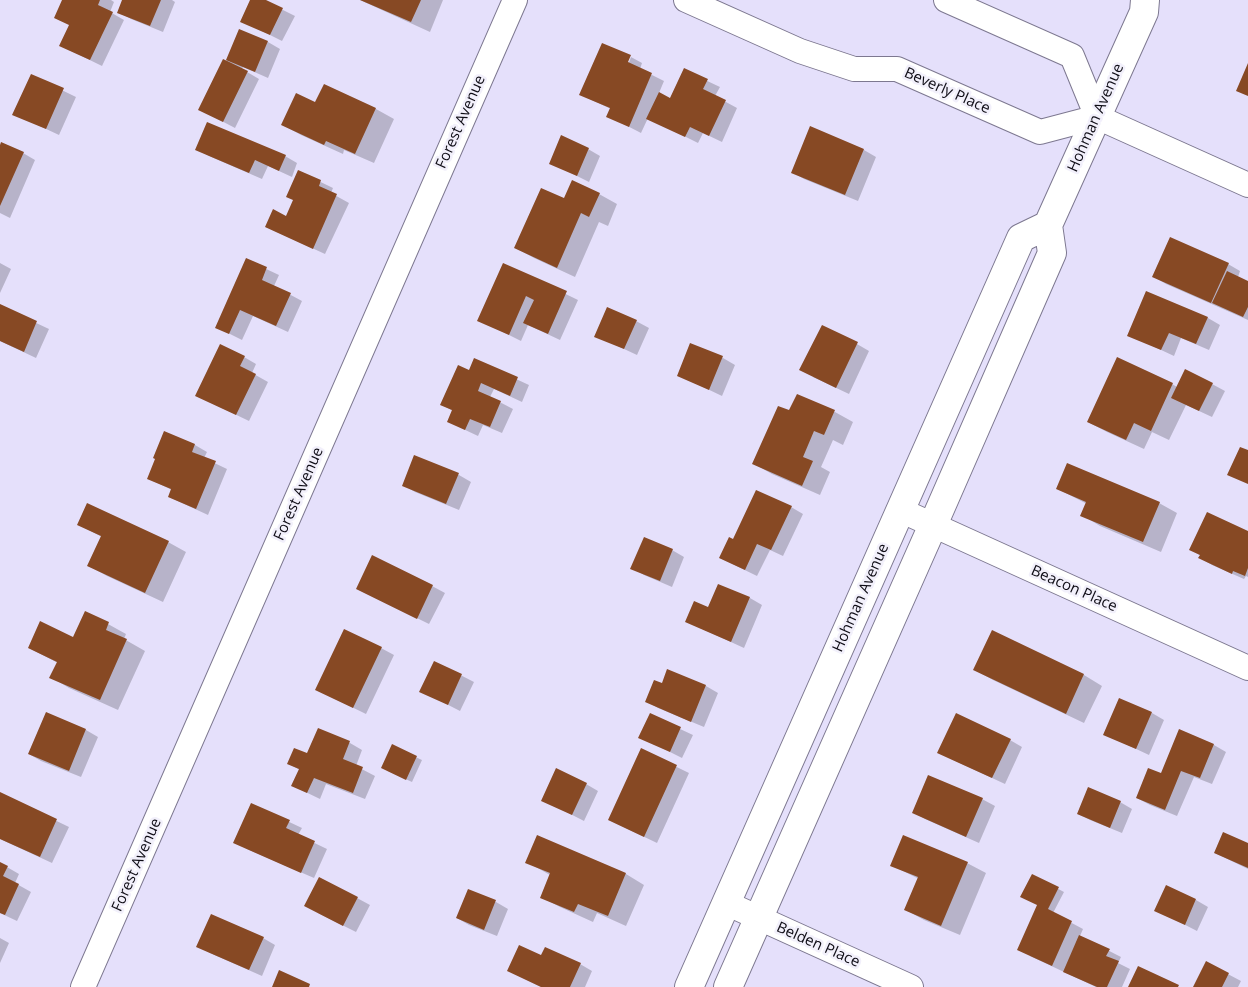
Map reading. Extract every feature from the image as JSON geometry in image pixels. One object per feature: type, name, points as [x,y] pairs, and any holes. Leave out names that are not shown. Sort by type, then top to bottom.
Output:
[{"type":"main road","name":"Hohman Avenue","points":[[689,987],[1020,238],[1048,225],[1149,4]]},
{"type":"main road","points":[[728,987],[1052,253],[1048,225]]},
{"type":"street","name":"Forest Avenue","points":[[83,987],[515,0]]},
{"type":"street","name":"Beverly Place","points":[[686,0],[800,51],[854,70],[897,68],[1040,132],[1097,117]]},
{"type":"street","points":[[946,0],[1072,56],[1097,117],[1248,185]]},
{"type":"street","name":"Beacon Place","points":[[900,510],[1248,668]]},
{"type":"street","name":"Belden Place","points":[[726,903],[911,987]]},
{"type":"building","points":[[62,0],[100,0],[98,5],[113,12],[90,60],[59,46],[69,25],[54,18]]},
{"type":"building","points":[[122,0],[161,0],[150,26],[117,13]]},
{"type":"building","points":[[250,0],[266,0],[283,8],[270,35],[240,22]]},
{"type":"building","points":[[360,0],[421,0],[411,22]]},
{"type":"building","points":[[239,29],[268,41],[255,72],[226,60]]},
{"type":"building","points":[[602,43],[631,55],[628,62],[652,73],[629,127],[606,117],[610,108],[579,95]]},
{"type":"building","points":[[223,59],[248,71],[223,122],[198,110]]},
{"type":"building","points":[[1248,63],[1248,96],[1236,91]]},
{"type":"building","points":[[684,68],[708,79],[703,89],[726,100],[709,136],[690,127],[685,137],[646,119],[659,92],[670,98]]},
{"type":"building","points":[[31,74],[64,88],[46,129],[12,115]]},
{"type":"building","points":[[324,84],[376,108],[355,154],[326,141],[324,145],[281,125],[296,93],[315,102]]},
{"type":"building","points":[[207,122],[286,155],[279,171],[255,160],[249,173],[195,150]]},
{"type":"building","points":[[810,126],[864,149],[845,195],[791,173]]},
{"type":"building","points":[[561,135],[589,148],[577,176],[549,164]]},
{"type":"building","points":[[1,142],[24,152],[0,206],[0,145]]},
{"type":"building","points":[[298,170],[321,180],[319,186],[337,194],[313,249],[265,227],[273,209],[286,216],[293,200],[286,197]]},
{"type":"building","points":[[572,180],[600,193],[589,217],[581,213],[557,268],[514,248],[541,188],[564,198]]},
{"type":"building","points":[[1170,237],[1229,263],[1211,303],[1152,277]]},
{"type":"building","points":[[246,258],[267,267],[262,280],[291,293],[276,326],[240,310],[229,334],[215,328]]},
{"type":"building","points":[[503,263],[567,291],[548,334],[523,323],[534,300],[526,296],[509,335],[477,321]]},
{"type":"building","points":[[1227,271],[1248,281],[1248,307],[1243,317],[1212,303]]},
{"type":"building","points":[[1146,291],[1208,317],[1196,344],[1169,333],[1161,350],[1127,336]]},
{"type":"building","points":[[0,304],[37,321],[24,352],[0,341]]},
{"type":"building","points":[[607,307],[637,320],[624,349],[594,337]]},
{"type":"building","points":[[822,325],[858,342],[836,388],[799,370]]},
{"type":"building","points":[[690,343],[723,356],[709,390],[677,376]]},
{"type":"building","points":[[220,344],[245,356],[240,366],[256,374],[236,415],[195,396]]},
{"type":"building","points":[[1117,357],[1173,383],[1151,431],[1134,423],[1126,440],[1087,422]]},
{"type":"building","points":[[474,358],[518,377],[510,396],[481,383],[478,391],[501,401],[490,427],[470,419],[465,430],[447,422],[452,410],[440,405],[458,365],[469,370]]},
{"type":"building","points":[[1185,369],[1213,383],[1199,411],[1171,398]]},
{"type":"building","points":[[797,394],[835,410],[824,435],[814,431],[803,457],[813,461],[802,486],[752,464],[778,406],[789,410]]},
{"type":"building","points":[[164,431],[195,444],[192,452],[216,461],[196,509],[168,497],[171,489],[147,479]]},
{"type":"building","points":[[1240,447],[1248,450],[1248,484],[1227,475]]},
{"type":"building","points":[[414,455],[459,473],[446,504],[402,486]]},
{"type":"building","points":[[1067,463],[1160,502],[1143,542],[1080,516],[1086,502],[1056,489]]},
{"type":"building","points":[[756,490],[792,506],[771,550],[757,544],[745,570],[719,558],[729,537],[733,539]]},
{"type":"building","points":[[87,503],[169,541],[145,593],[87,566],[101,536],[77,525]]},
{"type":"building","points":[[1207,512],[1248,531],[1248,568],[1245,576],[1233,571],[1232,574],[1198,558],[1200,555],[1189,550]]},
{"type":"building","points":[[644,537],[673,549],[660,581],[630,569]]},
{"type":"building","points":[[372,555],[433,585],[417,619],[356,589]]},
{"type":"building","points":[[718,584],[750,597],[731,642],[685,622],[694,601],[708,607]]},
{"type":"building","points":[[85,611],[109,622],[106,630],[127,639],[100,700],[49,678],[57,662],[28,648],[40,621],[73,637]]},
{"type":"building","points":[[344,629],[382,647],[353,708],[315,690]]},
{"type":"building","points":[[992,630],[1084,674],[1066,714],[973,670]]},
{"type":"building","points":[[434,661],[462,674],[448,705],[419,692]]},
{"type":"building","points":[[667,669],[706,685],[691,722],[645,702],[654,680],[662,683]]},
{"type":"building","points":[[1119,698],[1152,712],[1136,749],[1103,735]]},
{"type":"building","points":[[46,712],[86,729],[69,771],[28,754]]},
{"type":"building","points":[[650,713],[681,727],[670,752],[638,738]]},
{"type":"building","points":[[956,713],[1011,739],[992,778],[937,753]]},
{"type":"building","points":[[318,728],[350,741],[343,759],[363,767],[353,793],[314,778],[307,793],[291,786],[299,769],[287,764],[294,748],[307,753]]},
{"type":"building","points":[[1179,729],[1214,744],[1200,778],[1181,771],[1165,810],[1136,798],[1148,768],[1161,773]]},
{"type":"building","points":[[392,744],[417,756],[406,780],[381,768]]},
{"type":"building","points":[[641,748],[677,765],[644,837],[608,820]]},
{"type":"building","points":[[556,768],[587,783],[572,815],[541,801]]},
{"type":"building","points":[[928,775],[983,798],[966,837],[912,813]]},
{"type":"building","points":[[1088,787],[1121,801],[1110,828],[1077,814]]},
{"type":"building","points":[[0,792],[57,819],[40,857],[0,839]]},
{"type":"building","points":[[251,803],[290,820],[286,828],[315,841],[301,873],[233,843]]},
{"type":"building","points":[[1223,832],[1248,843],[1248,868],[1214,853]]},
{"type":"building","points":[[537,835],[626,873],[608,916],[578,904],[574,912],[540,898],[550,873],[525,863]]},
{"type":"building","points":[[903,835],[968,862],[941,926],[904,910],[918,877],[890,866]]},
{"type":"building","points":[[0,862],[8,866],[3,876],[19,884],[5,915],[0,913]]},
{"type":"building","points":[[1032,874],[1059,887],[1048,909],[1072,921],[1052,966],[1017,950],[1037,905],[1020,897]]},
{"type":"building","points":[[319,877],[358,897],[343,926],[304,906]]},
{"type":"building","points":[[1166,885],[1196,899],[1185,925],[1154,911]]},
{"type":"building","points":[[468,889],[496,900],[484,930],[456,918]]},
{"type":"building","points":[[211,914],[264,937],[249,970],[196,947]]},
{"type":"building","points":[[1079,935],[1110,949],[1106,956],[1119,961],[1107,987],[1097,987],[1063,972]]},
{"type":"building","points":[[519,945],[541,955],[545,947],[581,963],[570,987],[541,987],[507,971]]},
{"type":"building","points":[[1206,961],[1229,973],[1222,987],[1193,987]]},
{"type":"building","points":[[1138,966],[1179,985],[1178,987],[1128,987]]},
{"type":"building","points":[[279,970],[310,984],[309,987],[272,987]]}]
